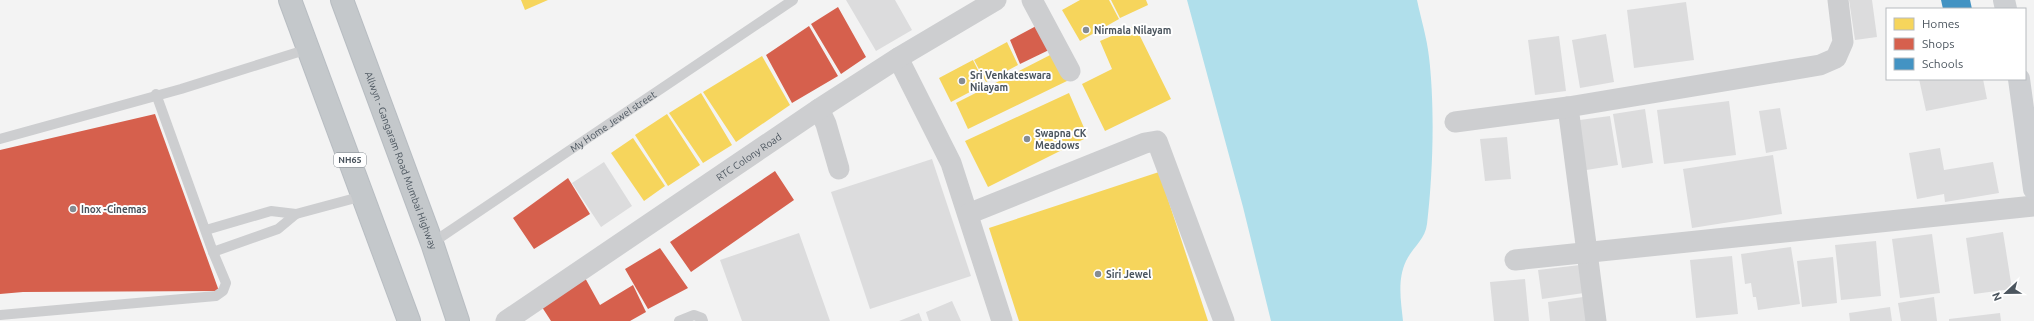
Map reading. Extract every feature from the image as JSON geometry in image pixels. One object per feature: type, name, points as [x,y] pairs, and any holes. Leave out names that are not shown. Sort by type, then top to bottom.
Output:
[{"type":"highway","name":"NH65","points":[[290,0],[409,321]]},
{"type":"highway","name":"Allwyn - Gangaram Road Mumbai Highway","points":[[342,0],[432,243],[458,321]]},
{"type":"main road","points":[[2024,80],[2034,189]]},
{"type":"street","name":"RTC Colony Road","points":[[506,321],[819,109],[898,58],[996,0]]},
{"type":"street","points":[[1032,0],[1070,71]]},
{"type":"street","points":[[1455,122],[1568,107],[1820,65],[1836,58],[1843,42],[1838,0]]},
{"type":"street","points":[[898,58],[950,163],[1002,321]]},
{"type":"street","points":[[1568,107],[1586,254],[1596,321]]},
{"type":"street","points":[[819,109],[826,124],[838,169]]},
{"type":"street","points":[[968,214],[1145,143],[1157,141],[1224,321]]},
{"type":"street","points":[[1515,260],[1586,254],[2034,206]]},
{"type":"lane","name":"My Home Jewel street","points":[[432,243],[793,0]]},
{"type":"lane","points":[[0,139],[156,94],[181,89],[308,49]]},
{"type":"lane","points":[[0,315],[216,296],[223,292],[226,283],[213,252],[156,94]]},
{"type":"lane","points":[[206,230],[271,211],[296,214],[363,196]]},
{"type":"lane","points":[[213,252],[278,229],[296,214]]},
{"type":"lane","points":[[679,321],[694,315],[702,318],[703,321]]},
{"type":"water","points":[[1187,0],[1417,0],[1427,43],[1431,76],[1433,119],[1432,162],[1426,230],[1406,261],[1401,276],[1400,291],[1403,321],[1271,321],[1243,207]]},
{"type":"building: Homes","points":[[521,0],[548,0],[525,10]]},
{"type":"building: Homes","name":"Nirmala Nilayam","points":[[1080,0],[1109,0],[1119,19],[1080,41],[1062,10]]},
{"type":"building: Homes","points":[[1111,0],[1146,0],[1148,5],[1120,18]]},
{"type":"building: Homes","name":"Swapna CK Meadows","points":[[1135,26],[1171,99],[1105,131],[1082,84],[1112,69],[1100,41]]},
{"type":"building: Homes","points":[[1007,42],[1018,65],[986,82],[974,60]]},
{"type":"building: Homes","name":"Swapna CK Meadows","points":[[1056,52],[1069,80],[968,129],[956,103]]},
{"type":"building: Homes","points":[[762,56],[790,105],[736,142],[703,92]]},
{"type":"building: Homes","name":"Sri Venkateswara Nilayam","points":[[973,60],[985,84],[951,102],[939,78]]},
{"type":"building: Homes","points":[[701,93],[732,145],[703,163],[669,113]]},
{"type":"building: Homes","name":"Swapna CK Meadows","points":[[1069,93],[1088,137],[988,187],[965,141]]},
{"type":"building: Homes","points":[[667,114],[700,165],[668,186],[635,135]]},
{"type":"building: Homes","points":[[633,138],[665,186],[644,201],[611,153]]},
{"type":"building: Homes","name":"Siri Jewel","points":[[1159,172],[1208,321],[1019,321],[989,228]]},
{"type":"building: Shops","points":[[838,7],[866,57],[841,74],[811,24]]},
{"type":"building: Shops","points":[[1038,25],[1051,49],[1020,64],[1010,40]]},
{"type":"building: Shops","points":[[809,26],[838,76],[792,103],[766,55]]},
{"type":"building: Shops","points":[[155,114],[219,291],[23,292],[0,294],[0,150]]},
{"type":"building: Shops","points":[[775,171],[794,200],[691,272],[670,242]]},
{"type":"building: Shops","points":[[568,178],[590,214],[534,249],[513,218]]},
{"type":"building: Shops","points":[[660,248],[688,288],[648,309],[625,269]]},
{"type":"building: Shops","points":[[584,276],[600,305],[633,285],[646,312],[630,321],[551,321],[540,304]]},
{"type":"building: Schools","points":[[1941,0],[1970,0],[1972,8],[1943,8]]},
{"type":"building: Other","points":[[846,0],[895,0],[912,30],[876,51]]},
{"type":"building: Other","points":[[1849,0],[1872,0],[1877,37],[1855,40]]},
{"type":"building: Other","points":[[1686,2],[1694,60],[1634,68],[1627,10]]},
{"type":"building: Other","points":[[1606,34],[1614,82],[1580,88],[1572,40]]},
{"type":"building: Other","points":[[1559,36],[1566,91],[1535,95],[1528,40]]},
{"type":"building: Other","points":[[1919,80],[1983,80],[1987,99],[1926,111]]},
{"type":"building: Other","points":[[1729,101],[1736,155],[1664,164],[1657,110]]},
{"type":"building: Other","points":[[1780,108],[1787,149],[1766,153],[1759,111]]},
{"type":"building: Other","points":[[1645,109],[1653,163],[1622,168],[1613,114]]},
{"type":"building: Other","points":[[1610,116],[1618,165],[1580,171],[1572,121]]},
{"type":"building: Other","points":[[1507,137],[1511,179],[1485,181],[1480,139]]},
{"type":"building: Other","points":[[1940,148],[1944,170],[1993,162],[1999,193],[1945,202],[1944,194],[1917,199],[1909,153]]},
{"type":"building: Other","points":[[1773,155],[1782,214],[1692,228],[1683,169]]},
{"type":"building: Other","points":[[932,159],[971,276],[870,309],[831,192]]},
{"type":"building: Other","points":[[604,162],[632,206],[601,227],[572,183]]},
{"type":"building: Other","points":[[2003,232],[2012,289],[1974,294],[1966,238]]},
{"type":"building: Other","points":[[799,233],[830,321],[742,321],[720,260]]},
{"type":"building: Other","points":[[1932,234],[1940,293],[1900,298],[1892,239]]},
{"type":"building: Other","points":[[1876,241],[1881,296],[1841,300],[1835,245]]},
{"type":"building: Other","points":[[1791,247],[1800,304],[1758,310],[1756,297],[1753,297],[1751,283],[1745,284],[1741,254]]},
{"type":"building: Other","points":[[1732,256],[1738,314],[1696,318],[1690,260]]},
{"type":"building: Other","points":[[1833,257],[1837,303],[1802,307],[1797,261]]},
{"type":"building: Other","points":[[1580,265],[1584,293],[1542,299],[1538,270]]},
{"type":"building: Other","points":[[1525,279],[1529,321],[1494,321],[1490,282]]},
{"type":"building: Other","points":[[1583,297],[1587,321],[1550,321],[1548,302]]},
{"type":"building: Other","points":[[1934,297],[1937,321],[1901,321],[1898,303]]},
{"type":"building: Other","points":[[952,301],[961,321],[929,321],[926,312]]},
{"type":"building: Other","points":[[1890,307],[1892,321],[1850,321],[1849,313]]},
{"type":"building: Other","points":[[919,313],[922,321],[899,321]]},
{"type":"building: Other","points":[[2000,313],[2001,321],[1949,321],[1949,319]]},
{"type":"place","name":"Nirmala Nilayam","points":[[1086,30]]},
{"type":"place","name":"Sri Venkateswara Nilayam","points":[[962,81]]},
{"type":"place","name":"Swapna CK Meadows","points":[[1027,139]]},
{"type":"place","name":"Inox -Cinemas","points":[[73,209]]},
{"type":"place","name":"Siri Jewel","points":[[1098,274]]}]
